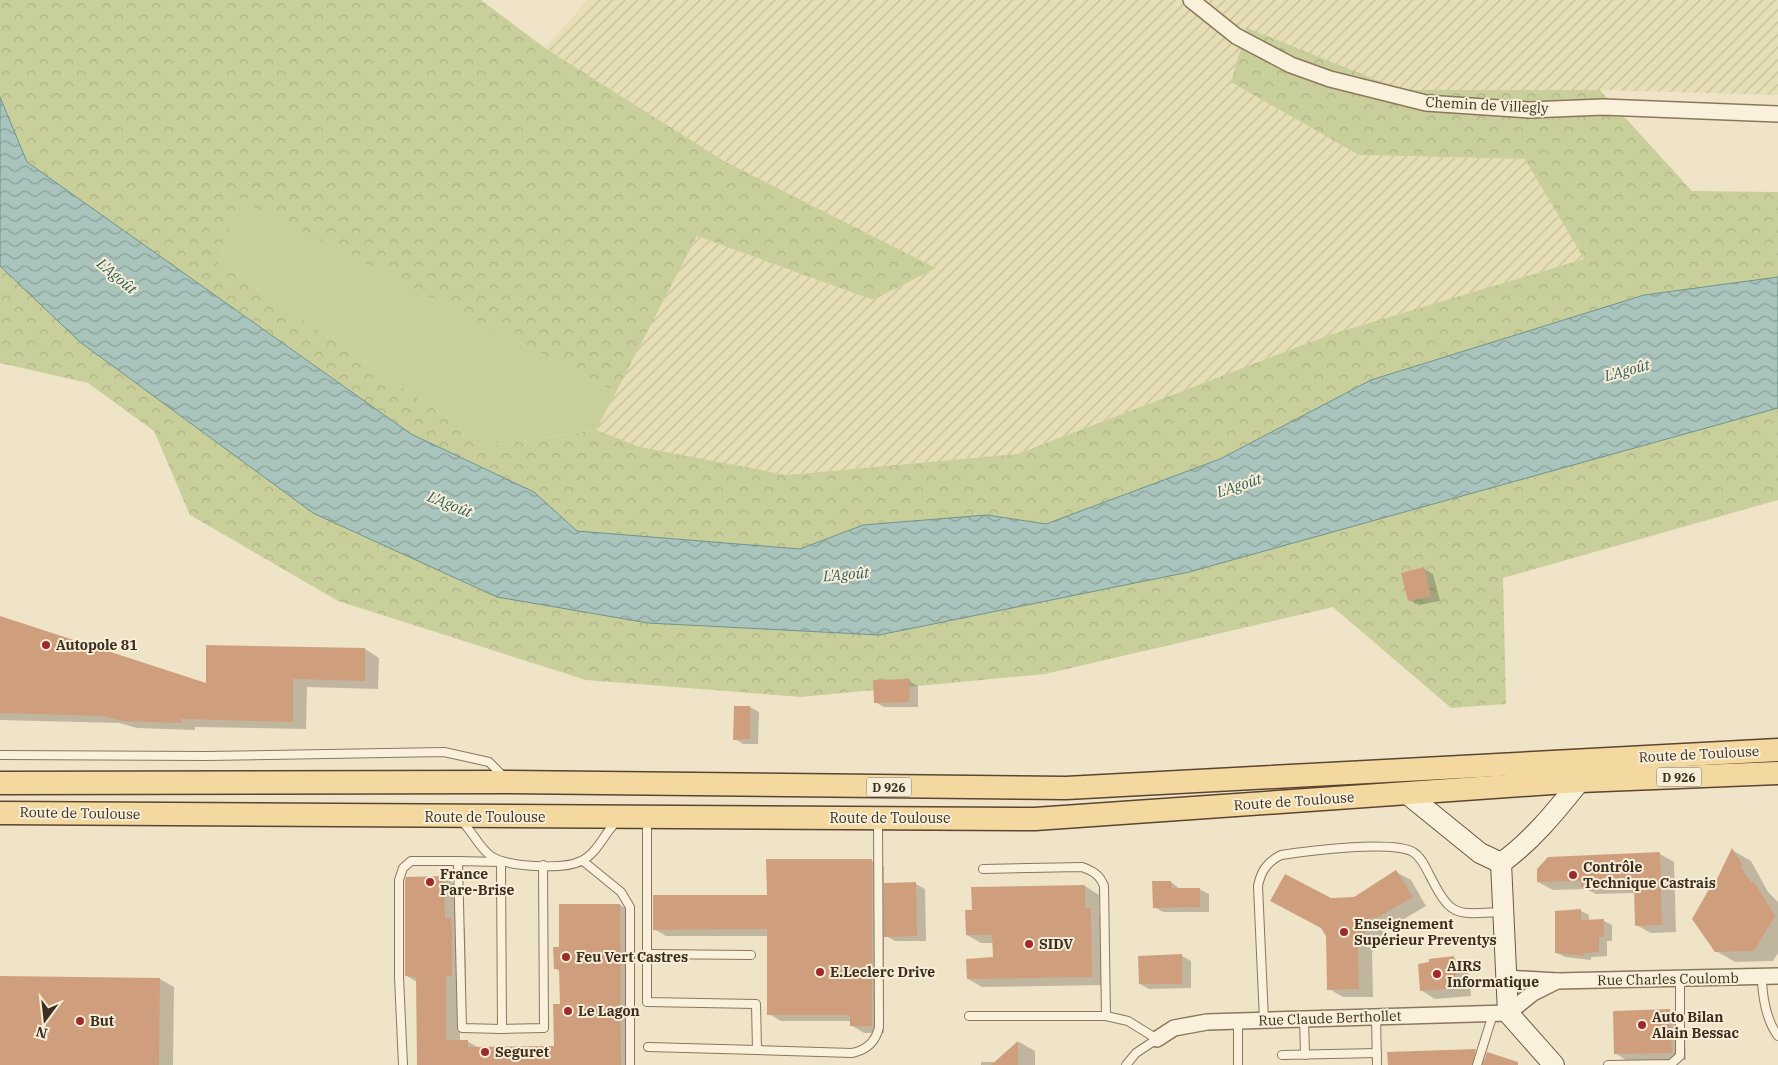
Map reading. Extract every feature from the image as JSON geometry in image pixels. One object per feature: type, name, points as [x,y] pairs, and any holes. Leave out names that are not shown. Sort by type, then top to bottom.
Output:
[{"type":"main road","name":"Route de Toulouse","points":[[0,783],[509,782],[1066,788],[1778,750]]},
{"type":"main road","name":"Route de Toulouse","points":[[0,812],[620,818],[1035,819],[1580,781],[1778,773]]},
{"type":"main road","points":[[1501,862],[1524,844],[1580,781]]},
{"type":"main road","points":[[1406,794],[1480,853],[1501,862]]},
{"type":"main road","points":[[1501,862],[1506,978],[1501,1013],[1554,1065]]},
{"type":"street","name":"Chemin de Villegly","points":[[1191,0],[1236,36],[1291,65],[1338,82],[1426,103],[1529,110],[1603,107],[1778,114]]},
{"type":"street","name":"Rue Charles Coulomb","points":[[1506,978],[1528,977],[1557,981],[1778,976]]},
{"type":"street","name":"Rue Charles Coulomb","points":[[1501,1013],[1557,981]]},
{"type":"street","name":"Rue Claude Berthollet","points":[[1157,1039],[1166,1032],[1184,1025],[1238,1020],[1501,1013]]},
{"type":"lane","points":[[0,755],[206,756],[444,752],[488,762],[509,782]]},
{"type":"lane","points":[[456,816],[474,835],[482,848],[501,862]]},
{"type":"lane","points":[[403,1065],[399,977],[399,880],[403,868],[411,861],[501,862],[514,865],[543,865],[569,864],[583,861],[620,818]]},
{"type":"lane","points":[[647,818],[647,1002],[756,1004],[757,1050]]},
{"type":"lane","points":[[648,1047],[852,1053],[860,1051],[875,1039],[879,1027],[878,818]]},
{"type":"lane","points":[[1264,1020],[1258,886],[1260,876],[1268,862],[1281,855],[1379,847],[1407,850],[1415,853],[1424,863],[1442,898],[1456,912],[1464,914],[1503,912]]},
{"type":"lane","points":[[458,861],[462,1028],[544,1028],[543,865]]},
{"type":"lane","points":[[583,861],[621,892],[630,907],[630,1065]]},
{"type":"lane","points":[[501,862],[502,1029]]},
{"type":"lane","points":[[983,869],[1082,868],[1097,874],[1104,886],[1106,1016]]},
{"type":"lane","points":[[647,954],[751,955]]},
{"type":"lane","points":[[1762,976],[1762,990],[1769,1019],[1778,1036]]},
{"type":"lane","points":[[1608,1065],[1671,1064],[1680,1056],[1680,978]]},
{"type":"lane","points":[[1477,1065],[1501,1013]]},
{"type":"lane","points":[[969,1016],[1106,1016],[1128,1021],[1157,1039],[1136,1053],[1126,1065]]},
{"type":"lane","points":[[1376,1017],[1377,1065]]},
{"type":"lane","points":[[1304,1019],[1305,1054]]},
{"type":"lane","points":[[1238,1020],[1238,1065]]},
{"type":"lane","points":[[1282,1055],[1377,1053]]},
{"type":"shaded area","points":[[588,0],[1778,0],[1778,95],[1600,90],[1402,90],[1359,155],[1526,159],[1584,259],[1329,335],[1017,454],[786,475],[640,447],[596,430],[697,236],[873,300],[936,268],[724,161],[545,48]]},
{"type":"green space","points":[[0,0],[481,0],[545,48],[724,161],[936,268],[873,300],[697,236],[616,392],[239,199],[219,263],[489,446],[596,430],[640,447],[787,475],[1017,454],[1329,335],[1584,259],[1525,159],[1359,155],[1231,82],[1247,28],[1402,90],[1600,90],[1692,191],[1778,192],[1778,277],[1644,295],[1371,380],[1220,459],[1046,524],[987,515],[863,525],[800,549],[577,531],[534,492],[411,434],[27,162],[0,97]]},
{"type":"green space","points":[[239,198],[616,392],[596,430],[489,446],[219,263]]},
{"type":"green space","points":[[0,266],[80,342],[313,513],[497,597],[648,623],[879,635],[1189,572],[1778,408],[1778,500],[1503,578],[1506,704],[1451,708],[1333,607],[1045,674],[801,697],[586,680],[338,601],[190,515],[154,431],[88,383],[0,363]]},
{"type":"water","name":"L'Agoût","points":[[0,97],[27,162],[411,434],[534,492],[577,531],[800,549],[863,525],[987,515],[1046,524],[1220,459],[1371,380],[1644,295],[1778,277],[1778,408],[1189,572],[879,635],[648,623],[497,597],[313,513],[80,342],[0,266]]},
{"type":"building","points":[[1424,567],[1431,596],[1408,601],[1401,573]]},
{"type":"building","points":[[0,616],[206,683],[206,645],[365,648],[365,681],[293,679],[293,722],[181,719],[181,723],[122,721],[103,716],[0,713]]},
{"type":"building","points":[[910,679],[909,702],[874,703],[873,680]]},
{"type":"building","points":[[734,706],[750,706],[750,739],[733,740]]},
{"type":"building","points":[[1732,848],[1742,864],[1741,867],[1751,882],[1755,883],[1775,916],[1754,951],[1715,952],[1692,919],[1712,884],[1715,883]]},
{"type":"building","points":[[1660,852],[1662,925],[1635,926],[1634,886],[1581,887],[1580,881],[1537,882],[1537,869],[1548,857]]},
{"type":"building","name":"E.Leclerc Drive","points":[[766,859],[872,859],[872,1026],[850,1026],[850,1015],[767,1015],[767,929],[653,930],[653,895],[767,895]]},
{"type":"building","name":"Enseignement Supérieur Preventys","points":[[1396,870],[1413,897],[1377,918],[1373,917],[1358,944],[1359,989],[1327,990],[1326,936],[1321,928],[1270,901],[1285,874],[1331,898],[1354,897]]},
{"type":"building","points":[[444,876],[445,919],[451,918],[452,935],[452,976],[446,976],[446,1040],[468,1040],[468,1047],[554,1046],[553,1004],[560,1004],[559,969],[554,969],[553,947],[559,947],[559,904],[620,904],[621,1065],[417,1065],[416,977],[405,976],[405,881],[406,877]]},
{"type":"building","points":[[1152,881],[1171,881],[1172,888],[1200,888],[1200,907],[1153,908]]},
{"type":"building","points":[[916,882],[917,936],[884,937],[884,883]]},
{"type":"building","name":"SIDV","points":[[1085,885],[1085,908],[1091,908],[1092,977],[967,979],[966,959],[993,957],[992,935],[966,935],[965,910],[972,910],[971,887]]},
{"type":"building","points":[[1581,909],[1581,920],[1604,919],[1604,937],[1599,937],[1599,952],[1583,953],[1584,956],[1555,953],[1555,911]]},
{"type":"building","points":[[1182,954],[1182,984],[1139,984],[1138,956]]},
{"type":"building","name":"AIRS Informatique","points":[[1454,956],[1457,988],[1420,991],[1418,964],[1429,962],[1429,959]]},
{"type":"building","name":"But","points":[[0,976],[160,978],[159,1065],[0,1065]]},
{"type":"building","name":"Auto Bilan Alain Bessac","points":[[1670,1009],[1672,1053],[1614,1054],[1613,1011]]},
{"type":"building","points":[[1018,1041],[1018,1065],[991,1065]]},
{"type":"building","points":[[1476,1049],[1472,1065],[1388,1065],[1387,1052]]},
{"type":"building","points":[[1487,1052],[1518,1062],[1518,1065],[1483,1065]]},
{"type":"place","name":"Autopole 81","points":[[46,645]]},
{"type":"place","name":"Contrôle Technique Castrais","points":[[1573,875]]},
{"type":"place","name":"France Pare-Brise","points":[[430,882]]},
{"type":"place","name":"Enseignement Supérieur Preventys","points":[[1344,932]]},
{"type":"place","name":"SIDV","points":[[1029,944]]},
{"type":"place","name":"Feu Vert Castres","points":[[566,957]]},
{"type":"place","name":"E.Leclerc Drive","points":[[820,972]]},
{"type":"place","name":"AIRS Informatique","points":[[1437,974]]},
{"type":"place","name":"Le Lagon","points":[[568,1011]]},
{"type":"place","name":"But","points":[[80,1021]]},
{"type":"place","name":"Auto Bilan Alain Bessac","points":[[1642,1025]]},
{"type":"place","name":"Seguret","points":[[485,1052]]}]
